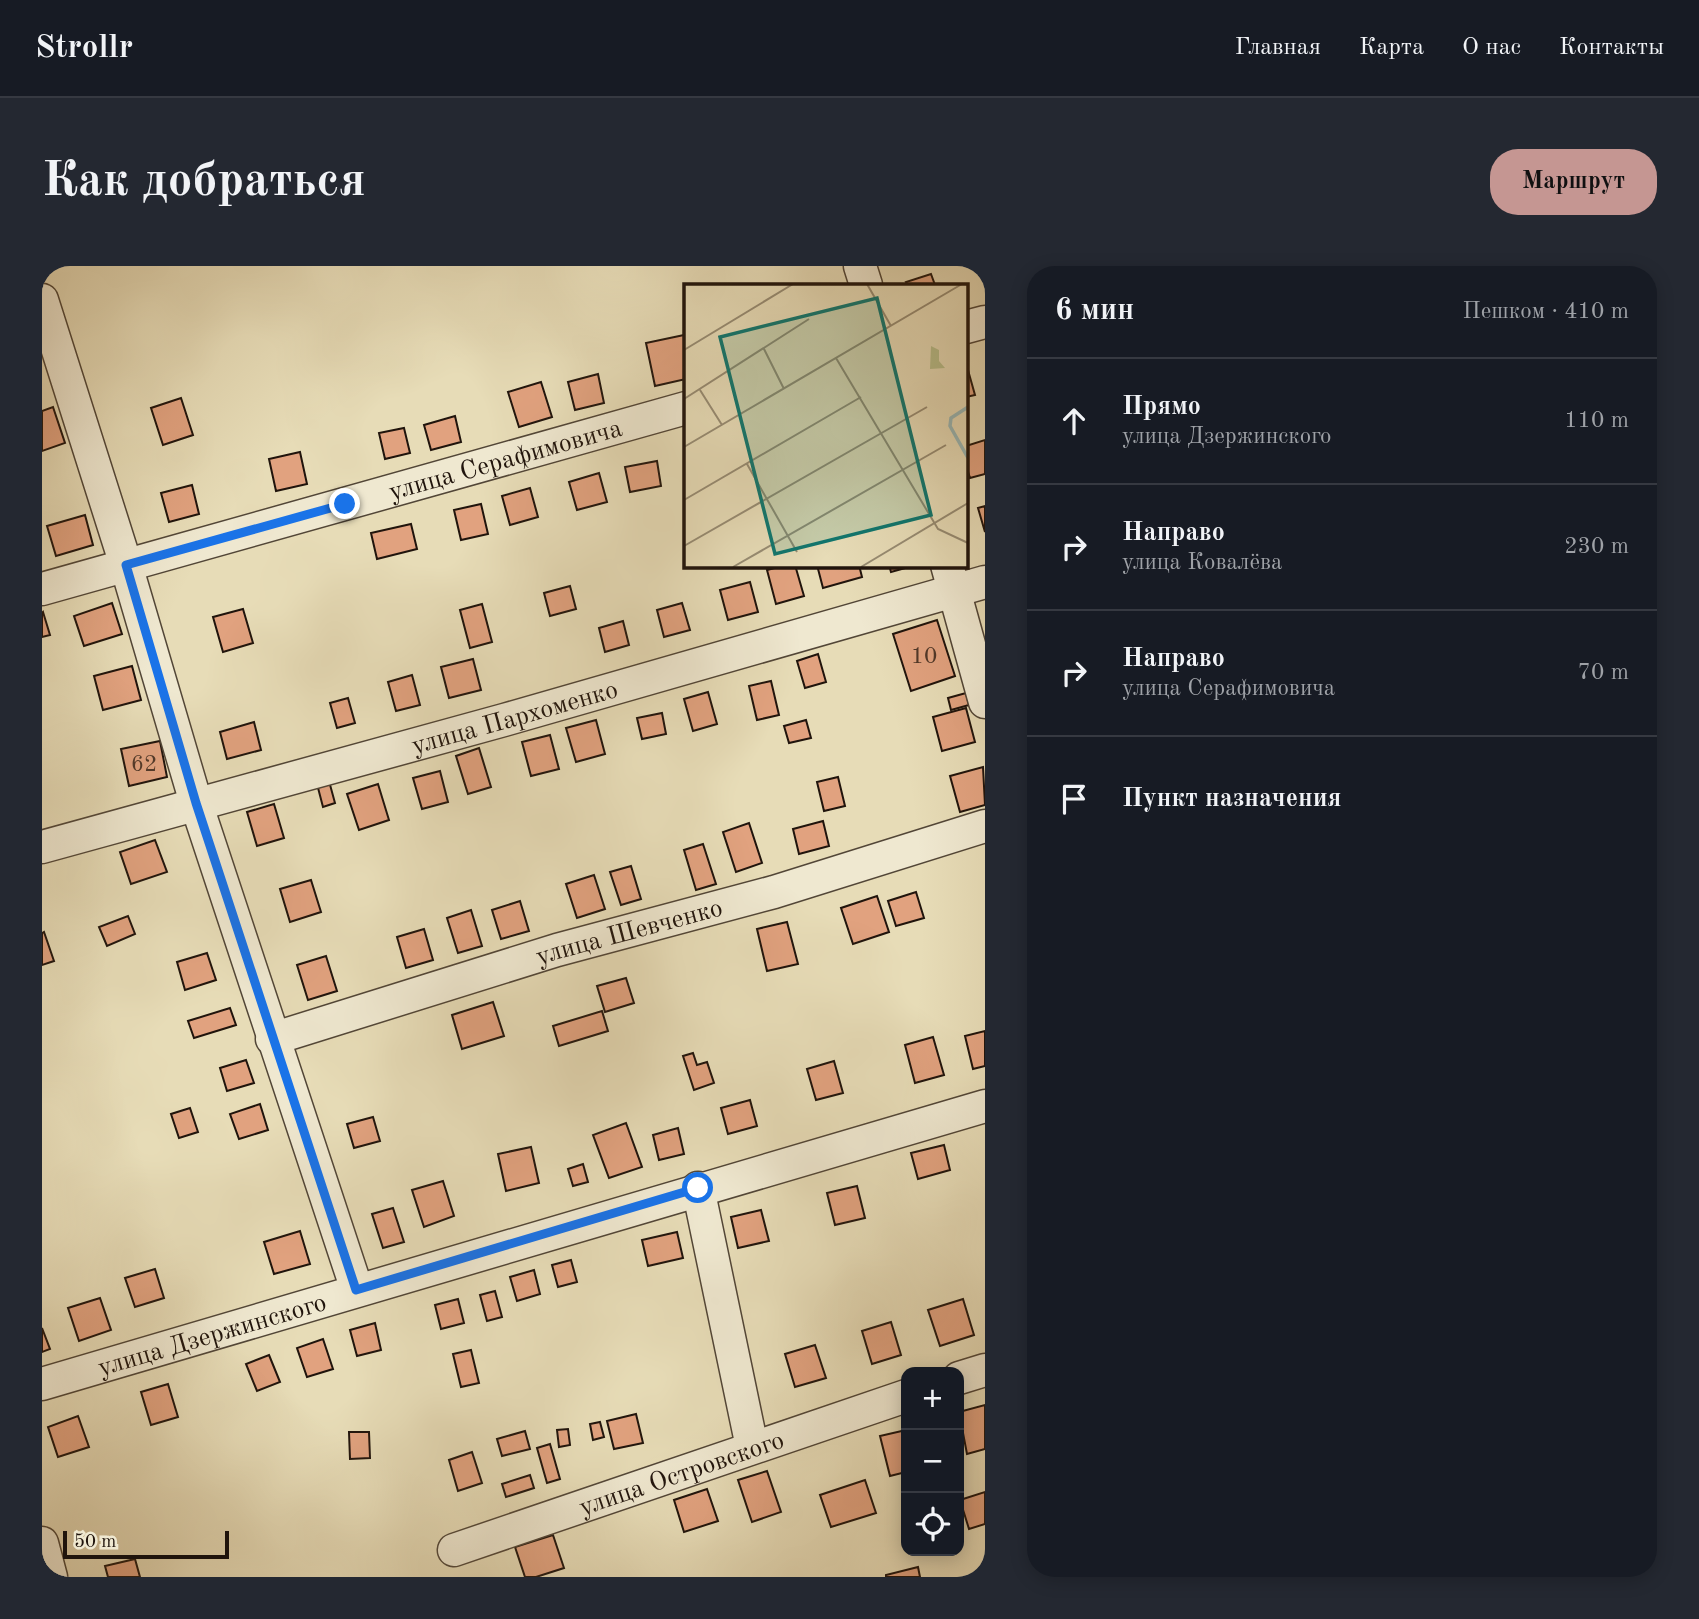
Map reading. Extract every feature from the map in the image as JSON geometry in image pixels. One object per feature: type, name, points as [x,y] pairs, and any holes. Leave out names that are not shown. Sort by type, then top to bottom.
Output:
[{"type":"street","points":[[860,266],[866,284]]},
{"type":"street","points":[[42,300],[126,565],[196,803],[356,1290]]},
{"type":"street","points":[[968,326],[985,322]]},
{"type":"street","name":"улица Серафимовича","points":[[42,589],[684,409]]},
{"type":"street","points":[[951,578],[985,702]]},
{"type":"street","name":"улица Пархоменко","points":[[42,846],[504,720],[951,578],[985,582]]},
{"type":"street","name":"улица Шевченко","points":[[272,1039],[557,950],[774,892],[985,826]]},
{"type":"street","name":"улица Дзержинского","points":[[42,1384],[698,1188],[985,1106]]},
{"type":"street","points":[[698,1188],[752,1447]]},
{"type":"street","points":[[964,1376],[985,1370]]},
{"type":"street","name":"улица Островского","points":[[454,1550],[901,1398]]},
{"type":"street","points":[[42,1543],[51,1577]]},
{"type":"building","points":[[931,274],[935,284],[907,284],[906,282]]},
{"type":"building","points":[[684,335],[684,379],[655,386],[646,343]]},
{"type":"building","points":[[968,370],[975,395],[968,397]]},
{"type":"building","points":[[598,374],[604,403],[575,410],[568,382]]},
{"type":"building","points":[[541,382],[552,417],[519,427],[508,392]]},
{"type":"building","points":[[181,398],[193,435],[163,445],[151,408]]},
{"type":"building","points":[[53,407],[65,443],[42,451],[42,411]]},
{"type":"building","points":[[455,416],[461,442],[431,450],[424,425]]},
{"type":"building","points":[[404,428],[410,453],[385,459],[379,433]]},
{"type":"building","points":[[985,440],[985,474],[970,478],[968,445]]},
{"type":"building","points":[[300,452],[307,484],[276,491],[269,459]]},
{"type":"building","points":[[657,461],[661,486],[630,492],[625,467]]},
{"type":"building","points":[[599,473],[607,502],[577,510],[569,482]]},
{"type":"building","points":[[192,485],[199,514],[169,522],[161,493]]},
{"type":"building","points":[[530,488],[538,517],[510,525],[502,496]]},
{"type":"building","points":[[481,504],[488,534],[461,540],[454,510]]},
{"type":"building","points":[[985,506],[985,532],[978,508]]},
{"type":"building","points":[[85,515],[93,545],[56,556],[47,526]]},
{"type":"building","points":[[411,524],[417,549],[377,559],[371,533]]},
{"type":"building","points":[[796,567],[804,596],[776,604],[767,570]]},
{"type":"building","points":[[818,567],[860,567],[862,577],[823,588]]},
{"type":"building","points":[[890,567],[909,567],[891,572]]},
{"type":"building","points":[[750,582],[758,612],[728,620],[720,590]]},
{"type":"building","points":[[570,586],[576,609],[550,616],[544,593]]},
{"type":"building","points":[[112,603],[122,634],[84,646],[74,616]]},
{"type":"building","points":[[682,603],[690,630],[664,637],[657,610]]},
{"type":"building","points":[[482,604],[492,642],[470,648],[460,610]]},
{"type":"building","points":[[243,609],[253,643],[223,652],[213,617]]},
{"type":"building","points":[[42,613],[50,635],[42,637]]},
{"type":"building","points":[[937,620],[955,676],[911,691],[893,634]]},
{"type":"building","points":[[623,621],[629,645],[605,652],[599,628]]},
{"type":"building","points":[[818,654],[826,682],[805,688],[797,661]]},
{"type":"building","points":[[473,659],[481,690],[449,698],[441,667]]},
{"type":"building","points":[[132,666],[141,700],[103,710],[94,676]]},
{"type":"building","points":[[412,675],[420,705],[396,711],[388,682]]},
{"type":"building","points":[[771,681],[779,715],[757,720],[749,686]]},
{"type":"building","points":[[708,692],[717,724],[693,731],[684,699]]},
{"type":"building","points":[[966,693],[969,705],[951,710],[948,698]]},
{"type":"building","points":[[348,698],[355,723],[337,728],[330,703]]},
{"type":"building","points":[[966,708],[975,742],[942,751],[933,717]]},
{"type":"building","points":[[662,713],[666,734],[642,739],[637,718]]},
{"type":"building","points":[[596,720],[605,754],[576,762],[566,728]]},
{"type":"building","points":[[806,720],[811,738],[789,743],[784,726]]},
{"type":"building","points":[[254,722],[261,750],[227,759],[220,732]]},
{"type":"building","points":[[550,735],[559,769],[531,776],[522,742]]},
{"type":"building","points":[[160,741],[167,777],[129,786],[121,749]]},
{"type":"building","points":[[479,748],[491,787],[468,794],[456,756]]},
{"type":"building","points":[[983,767],[985,805],[960,812],[950,776]]},
{"type":"building","points":[[440,771],[448,802],[422,809],[413,778]]},
{"type":"building","points":[[838,777],[845,806],[824,811],[817,782]]},
{"type":"building","points":[[329,781],[335,803],[323,807],[317,784]]},
{"type":"building","points":[[378,784],[389,820],[359,830],[347,794]]},
{"type":"building","points":[[274,804],[284,838],[257,846],[247,812]]},
{"type":"building","points":[[823,821],[829,846],[799,854],[793,829]]},
{"type":"building","points":[[749,823],[762,863],[736,872],[723,832]]},
{"type":"building","points":[[155,840],[167,872],[131,884],[120,852]]},
{"type":"building","points":[[703,844],[716,884],[696,890],[684,850]]},
{"type":"building","points":[[631,866],[641,899],[621,905],[610,872]]},
{"type":"building","points":[[594,875],[605,909],[577,918],[566,884]]},
{"type":"building","points":[[311,880],[321,912],[290,922],[280,889]]},
{"type":"building","points":[[916,892],[924,918],[896,926],[888,901]]},
{"type":"building","points":[[877,896],[889,932],[853,944],[841,908]]},
{"type":"building","points":[[520,901],[529,931],[501,939],[492,910]]},
{"type":"building","points":[[471,910],[482,946],[458,953],[447,918]]},
{"type":"building","points":[[128,916],[135,934],[107,946],[99,927]]},
{"type":"building","points":[[787,922],[798,964],[767,971],[757,929]]},
{"type":"building","points":[[424,929],[433,960],[406,968],[397,937]]},
{"type":"building","points":[[44,932],[54,961],[42,965],[42,933]]},
{"type":"building","points":[[207,953],[216,980],[185,990],[177,962]]},
{"type":"building","points":[[326,956],[337,991],[308,1000],[297,965]]},
{"type":"building","points":[[626,978],[634,1003],[605,1012],[597,986]]},
{"type":"building","points":[[493,1002],[504,1036],[462,1049],[452,1015]]},
{"type":"building","points":[[230,1008],[236,1025],[194,1038],[188,1021]]},
{"type":"building","points":[[602,1011],[608,1031],[559,1046],[553,1026]]},
{"type":"building","points":[[985,1031],[985,1066],[973,1069],[965,1036]]},
{"type":"building","points":[[933,1037],[944,1075],[915,1083],[905,1045]]},
{"type":"building","points":[[693,1053],[697,1065],[707,1062],[714,1083],[694,1090],[683,1056]]},
{"type":"building","points":[[246,1060],[254,1083],[227,1091],[220,1068]]},
{"type":"building","points":[[834,1061],[843,1093],[816,1100],[807,1069]]},
{"type":"building","points":[[750,1100],[757,1126],[728,1134],[721,1108]]},
{"type":"building","points":[[260,1104],[268,1130],[239,1139],[230,1114]]},
{"type":"building","points":[[190,1108],[198,1132],[179,1138],[171,1114]]},
{"type":"building","points":[[373,1117],[380,1141],[354,1148],[347,1124]]},
{"type":"building","points":[[626,1123],[642,1167],[609,1178],[593,1135]]},
{"type":"building","points":[[678,1128],[684,1154],[659,1160],[653,1135]]},
{"type":"building","points":[[944,1145],[950,1170],[918,1179],[911,1153]]},
{"type":"building","points":[[531,1147],[539,1183],[506,1191],[498,1154]]},
{"type":"building","points":[[583,1164],[588,1182],[573,1186],[568,1169]]},
{"type":"building","points":[[443,1181],[454,1216],[424,1227],[412,1190]]},
{"type":"building","points":[[857,1186],[865,1218],[835,1225],[827,1193]]},
{"type":"building","points":[[393,1208],[404,1242],[383,1248],[372,1214]]},
{"type":"building","points":[[761,1210],[769,1241],[738,1248],[731,1217]]},
{"type":"building","points":[[300,1231],[310,1264],[274,1274],[264,1242]]},
{"type":"building","points":[[677,1232],[683,1258],[648,1266],[642,1240]]},
{"type":"building","points":[[571,1260],[577,1282],[558,1287],[552,1265]]},
{"type":"building","points":[[155,1269],[164,1298],[135,1307],[125,1278]]},
{"type":"building","points":[[534,1270],[540,1294],[517,1301],[510,1277]]},
{"type":"building","points":[[495,1291],[502,1317],[487,1321],[480,1295]]},
{"type":"building","points":[[100,1298],[111,1330],[79,1341],[68,1308]]},
{"type":"building","points":[[458,1299],[464,1323],[441,1329],[435,1305]]},
{"type":"building","points":[[963,1299],[974,1335],[940,1346],[928,1310]]},
{"type":"building","points":[[891,1322],[901,1355],[872,1364],[862,1331]]},
{"type":"building","points":[[375,1323],[381,1350],[357,1356],[350,1330]]},
{"type":"building","points":[[42,1328],[50,1349],[42,1352]]},
{"type":"building","points":[[323,1339],[333,1369],[307,1377],[297,1348]]},
{"type":"building","points":[[815,1345],[826,1378],[795,1387],[785,1354]]},
{"type":"building","points":[[471,1350],[479,1383],[461,1387],[453,1354]]},
{"type":"building","points":[[269,1355],[280,1382],[257,1391],[246,1364]]},
{"type":"building","points":[[168,1384],[178,1417],[151,1425],[141,1392]]},
{"type":"building","points":[[985,1405],[985,1449],[967,1454],[964,1411]]},
{"type":"building","points":[[636,1414],[643,1443],[614,1449],[607,1421]]},
{"type":"building","points":[[78,1416],[89,1447],[58,1457],[48,1427]]},
{"type":"building","points":[[600,1422],[604,1437],[593,1440],[590,1424]]},
{"type":"building","points":[[568,1429],[570,1445],[559,1447],[557,1430]]},
{"type":"building","points":[[525,1431],[530,1449],[502,1456],[497,1439]]},
{"type":"building","points":[[901,1431],[901,1473],[890,1476],[880,1436]]},
{"type":"building","points":[[349,1432],[369,1432],[370,1458],[350,1459]]},
{"type":"building","points":[[550,1444],[560,1479],[547,1483],[537,1448]]},
{"type":"building","points":[[472,1452],[482,1483],[458,1491],[449,1460]]},
{"type":"building","points":[[767,1471],[781,1512],[752,1522],[738,1480]]},
{"type":"building","points":[[530,1475],[534,1488],[506,1497],[502,1484]]},
{"type":"building","points":[[865,1480],[876,1513],[831,1527],[820,1495]]},
{"type":"building","points":[[707,1489],[718,1521],[684,1532],[674,1500]]},
{"type":"building","points":[[985,1492],[985,1524],[969,1529],[964,1513],[964,1499]]},
{"type":"building","points":[[553,1535],[564,1568],[536,1577],[525,1577],[515,1547]]},
{"type":"building","points":[[135,1559],[140,1577],[108,1577],[105,1566]]},
{"type":"building","points":[[918,1567],[920,1577],[886,1577],[886,1575]]},
{"type":"route","points":[[345,504],[126,565],[196,803],[356,1290],[698,1188]]}]
